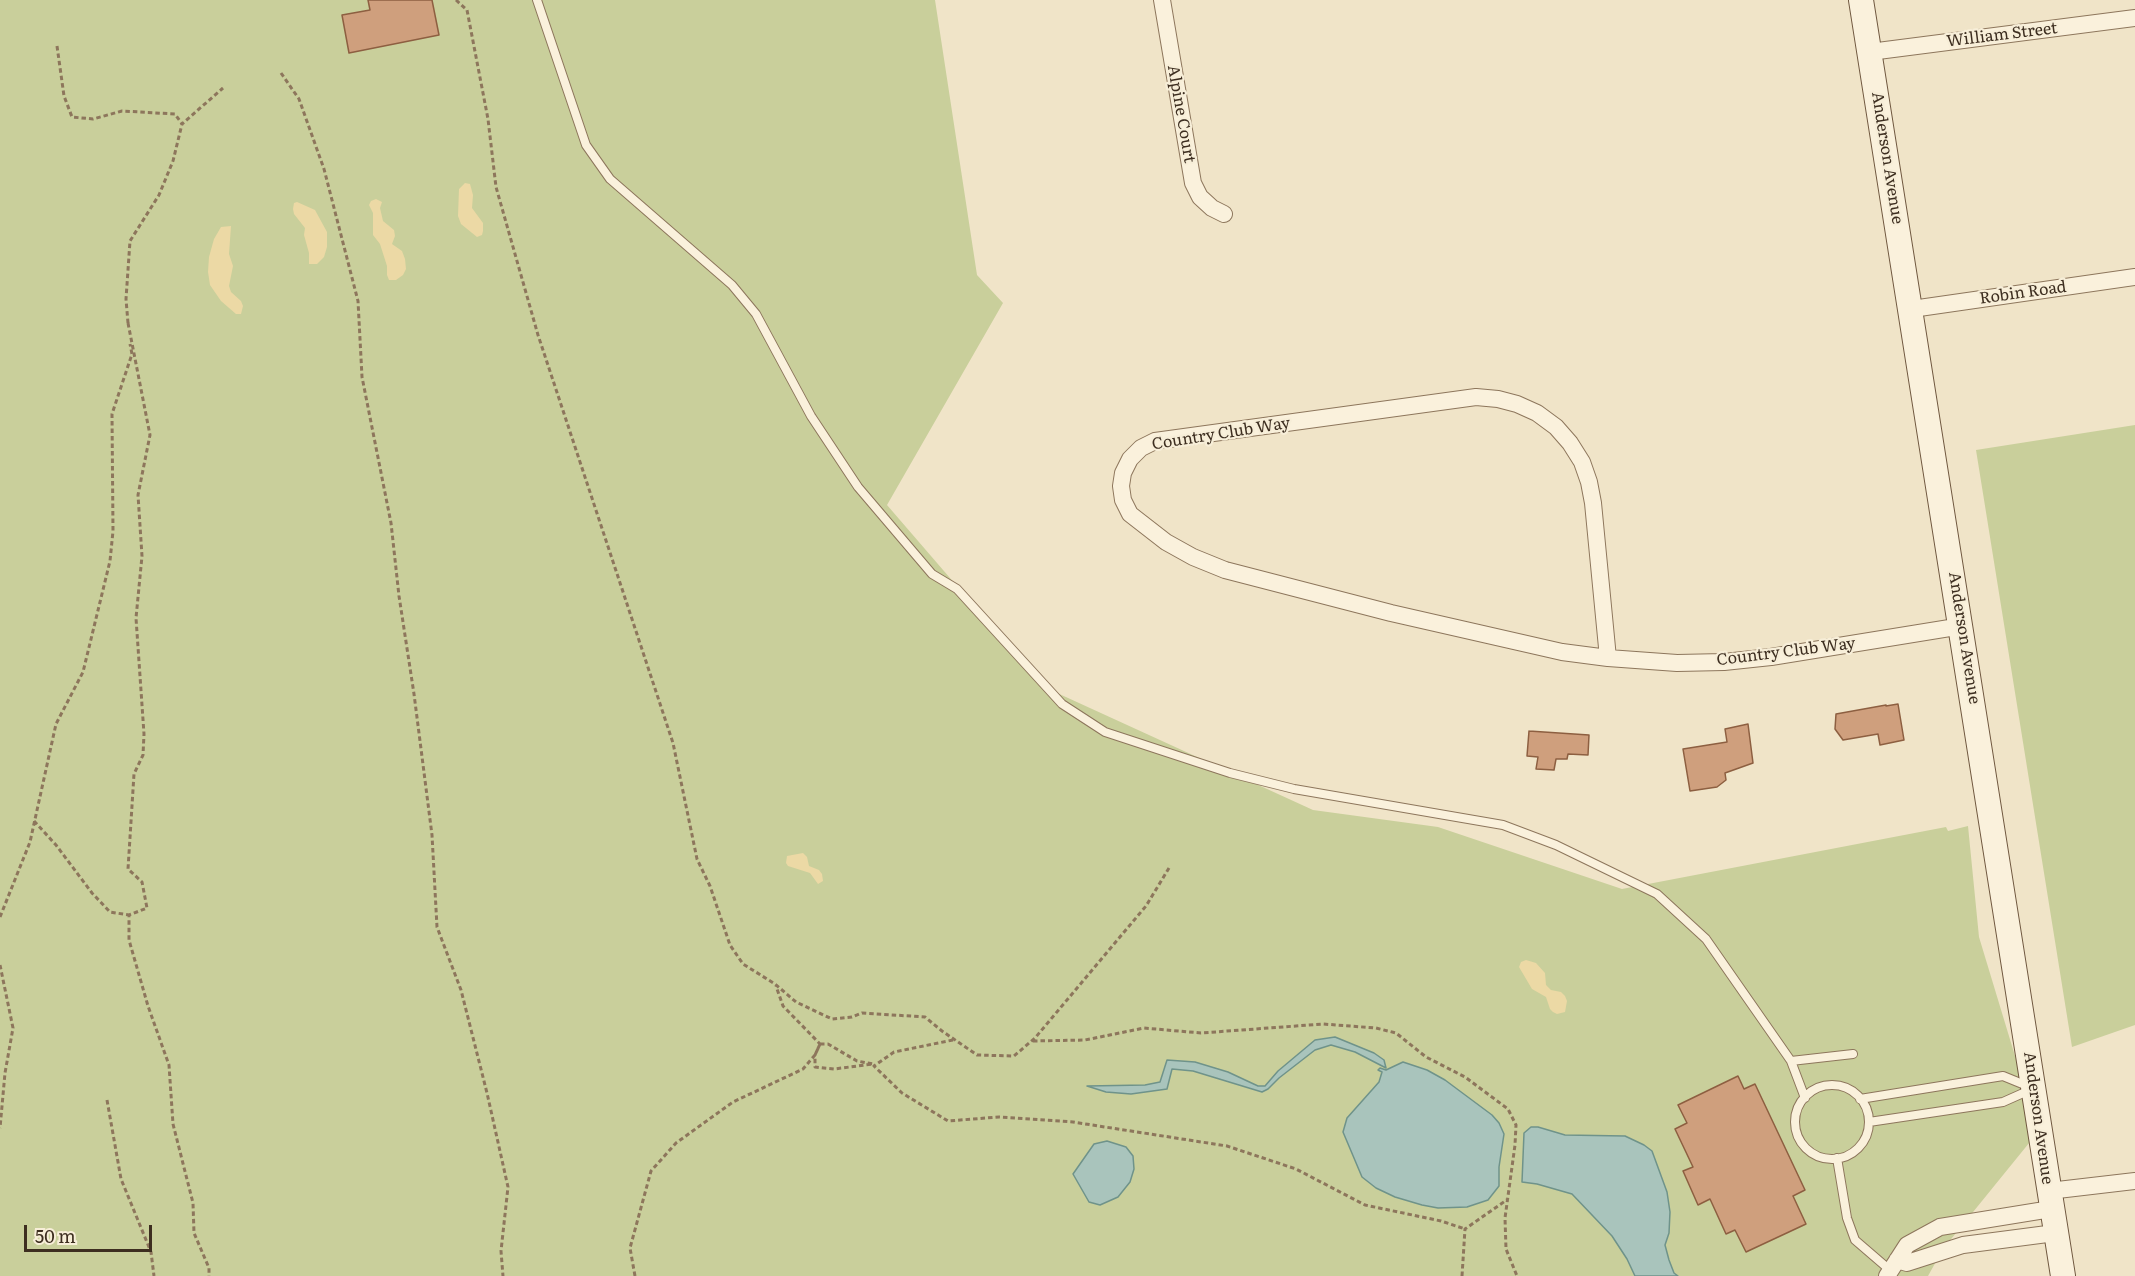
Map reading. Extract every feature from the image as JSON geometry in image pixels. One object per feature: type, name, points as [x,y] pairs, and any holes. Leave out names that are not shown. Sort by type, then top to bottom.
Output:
[{"type":"main road","name":"Anderson Avenue","points":[[1861,0],[1912,309],[2063,1276]]},
{"type":"street","name":"Alpine Court","points":[[1162,0],[1193,183],[1200,197],[1212,208],[1224,214]]},
{"type":"street","name":"William Street","points":[[1870,52],[2135,18]]},
{"type":"street","name":"Robin Road","points":[[1912,309],[2135,277]]},
{"type":"street","name":"Country Club Way","points":[[1608,658],[1589,482],[1582,462],[1556,427],[1537,412],[1517,404],[1476,397],[1155,441],[1141,448],[1130,459],[1123,473],[1121,486],[1123,500],[1130,514],[1166,542],[1192,557],[1225,570],[1391,613],[1562,652],[1608,658],[1677,663],[1724,662],[1772,657],[1962,626]]},
{"type":"street","points":[[1892,1269],[2135,1181]]},
{"type":"street","points":[[1892,1269],[1907,1245],[1940,1227],[2052,1211]]},
{"type":"lane","points":[[537,0],[586,145],[610,179],[732,285],[756,314],[811,416],[858,487],[932,574],[957,589],[1062,704],[1104,732],[1230,773],[1294,789],[1503,825],[1556,845],[1657,894],[1706,939],[1791,1061],[1805,1098]]},
{"type":"lane","points":[[1791,1061],[1853,1054]]},
{"type":"lane","points":[[1860,1099],[2003,1076],[2033,1088]]},
{"type":"lane","points":[[1839,1086],[1851,1091],[1860,1099],[1866,1109],[1869,1122],[1862,1144],[1853,1152],[1837,1158],[1820,1157],[1809,1152],[1801,1143],[1796,1132],[1795,1120],[1798,1108],[1805,1098],[1821,1088],[1839,1086]]},
{"type":"lane","points":[[1869,1122],[2003,1102],[2033,1088]]},
{"type":"lane","points":[[1837,1158],[1847,1218],[1855,1240],[1892,1269]]},
{"type":"path","points":[[456,0],[467,10],[488,119],[496,188],[538,335],[673,743],[697,860],[710,886],[730,945],[743,964],[775,984],[796,1002],[832,1019],[852,1017],[862,1013],[925,1017],[976,1055],[1014,1056],[1031,1041],[1146,906],[1169,868]]},
{"type":"path","points":[[57,46],[64,96],[72,117],[93,119],[122,111],[175,114],[182,124]]},
{"type":"path","points":[[281,73],[299,99],[324,169],[358,301],[362,376],[391,523],[399,596],[416,706],[432,835],[437,927],[461,990],[508,1187],[501,1251],[503,1276]]},
{"type":"path","points":[[0,917],[30,842],[56,724],[83,672],[110,561],[112,414],[132,354],[126,299],[130,241],[159,195],[173,161],[182,124],[223,88]]},
{"type":"path","points":[[34,821],[110,912],[129,915],[147,908],[142,882],[128,869],[134,774],[143,755],[144,734],[136,618],[142,556],[138,495],[150,435],[128,323]]},
{"type":"path","points":[[129,915],[129,940],[148,1006],[169,1065],[172,1124],[193,1203],[194,1233],[209,1268],[209,1276]]},
{"type":"path","points":[[0,965],[13,1028],[5,1073],[0,1128]]},
{"type":"path","points":[[775,984],[783,1006],[820,1044],[828,1044],[857,1061],[873,1064],[834,1069],[815,1067],[815,1054]]},
{"type":"path","points":[[1031,1041],[1085,1040],[1144,1028],[1201,1033],[1323,1024],[1376,1028],[1396,1033],[1426,1057],[1464,1077],[1508,1109],[1516,1125],[1505,1218],[1506,1249],[1517,1276]]},
{"type":"path","points":[[955,1040],[894,1052],[874,1065],[902,1093],[948,1121],[999,1117],[1073,1122],[1227,1146],[1296,1169],[1365,1205],[1441,1221],[1465,1229]]},
{"type":"path","points":[[635,1276],[630,1248],[651,1171],[676,1143],[733,1102],[803,1069],[820,1044]]},
{"type":"path","points":[[106,1100],[121,1179],[151,1252],[154,1276]]},
{"type":"path","points":[[1465,1229],[1508,1200]]},
{"type":"path","points":[[1462,1276],[1465,1229]]},
{"type":"green space","points":[[0,0],[935,0],[977,275],[1003,303],[887,505],[1044,687],[1313,810],[1438,827],[1622,889],[1946,827],[1948,831],[1968,826],[1979,937],[2038,1132],[1943,1249],[1928,1276],[0,1276]]},
{"type":"green space","points":[[2135,425],[2135,1025],[2072,1047],[1976,450]]},
{"type":"sand","points":[[465,183],[470,184],[473,195],[472,208],[483,223],[482,235],[477,237],[461,224],[458,216],[459,189]]},
{"type":"sand","points":[[376,199],[382,202],[380,208],[383,221],[394,230],[395,236],[392,244],[402,251],[405,259],[406,269],[403,275],[396,280],[389,280],[380,244],[373,235],[373,213],[369,205]]},
{"type":"sand","points":[[297,202],[315,210],[327,232],[324,257],[317,264],[309,264],[305,228],[294,214],[293,209],[294,203]]},
{"type":"sand","points":[[231,226],[229,254],[233,266],[229,286],[231,292],[241,301],[243,306],[241,314],[236,314],[221,301],[210,285],[208,272],[214,239],[221,227]]},
{"type":"sand","points":[[803,853],[807,857],[809,866],[819,870],[822,874],[823,881],[818,884],[810,873],[788,866],[786,863],[787,856]]},
{"type":"sand","points":[[1526,960],[1536,963],[1545,973],[1546,985],[1551,990],[1561,992],[1565,996],[1567,1001],[1565,1012],[1557,1014],[1553,1012],[1546,997],[1532,989],[1519,967],[1521,962]]},
{"type":"water","points":[[1335,1037],[1374,1053],[1384,1060],[1386,1068],[1355,1052],[1331,1045],[1315,1050],[1262,1092],[1193,1071],[1172,1069],[1167,1089],[1131,1094],[1106,1092],[1087,1086],[1145,1085],[1160,1082],[1167,1060],[1195,1062],[1228,1072],[1258,1086],[1265,1086],[1278,1071],[1315,1040]]},
{"type":"water","points":[[1403,1062],[1427,1070],[1445,1080],[1492,1115],[1499,1123],[1504,1134],[1499,1167],[1499,1186],[1488,1200],[1467,1207],[1438,1208],[1395,1197],[1376,1188],[1362,1177],[1343,1132],[1347,1118],[1379,1082],[1382,1072],[1378,1070],[1380,1068],[1386,1070]]},
{"type":"water","points":[[1531,1127],[1565,1135],[1625,1136],[1652,1151],[1667,1192],[1670,1212],[1669,1233],[1665,1245],[1674,1273],[1678,1276],[1635,1276],[1612,1236],[1572,1194],[1522,1182],[1524,1133]]},
{"type":"water","points":[[1107,1141],[1126,1147],[1133,1156],[1134,1169],[1130,1182],[1118,1197],[1100,1205],[1089,1202],[1073,1174],[1094,1144]]},
{"type":"building","points":[[368,0],[432,0],[439,35],[349,53],[342,15],[370,10]]},
{"type":"building","points":[[1898,704],[1904,740],[1880,745],[1878,734],[1843,740],[1835,729],[1836,714]]},
{"type":"building","points":[[1748,724],[1753,763],[1725,773],[1726,780],[1717,787],[1690,791],[1683,749],[1727,742],[1725,729]]},
{"type":"building","points":[[1529,731],[1589,735],[1588,755],[1568,754],[1567,759],[1556,759],[1554,770],[1536,769],[1538,757],[1527,756]]},
{"type":"building","points":[[1738,1076],[1744,1089],[1755,1084],[1805,1190],[1793,1196],[1806,1224],[1746,1252],[1735,1230],[1726,1234],[1710,1199],[1698,1205],[1683,1171],[1693,1167],[1675,1129],[1687,1123],[1678,1105]]}]
